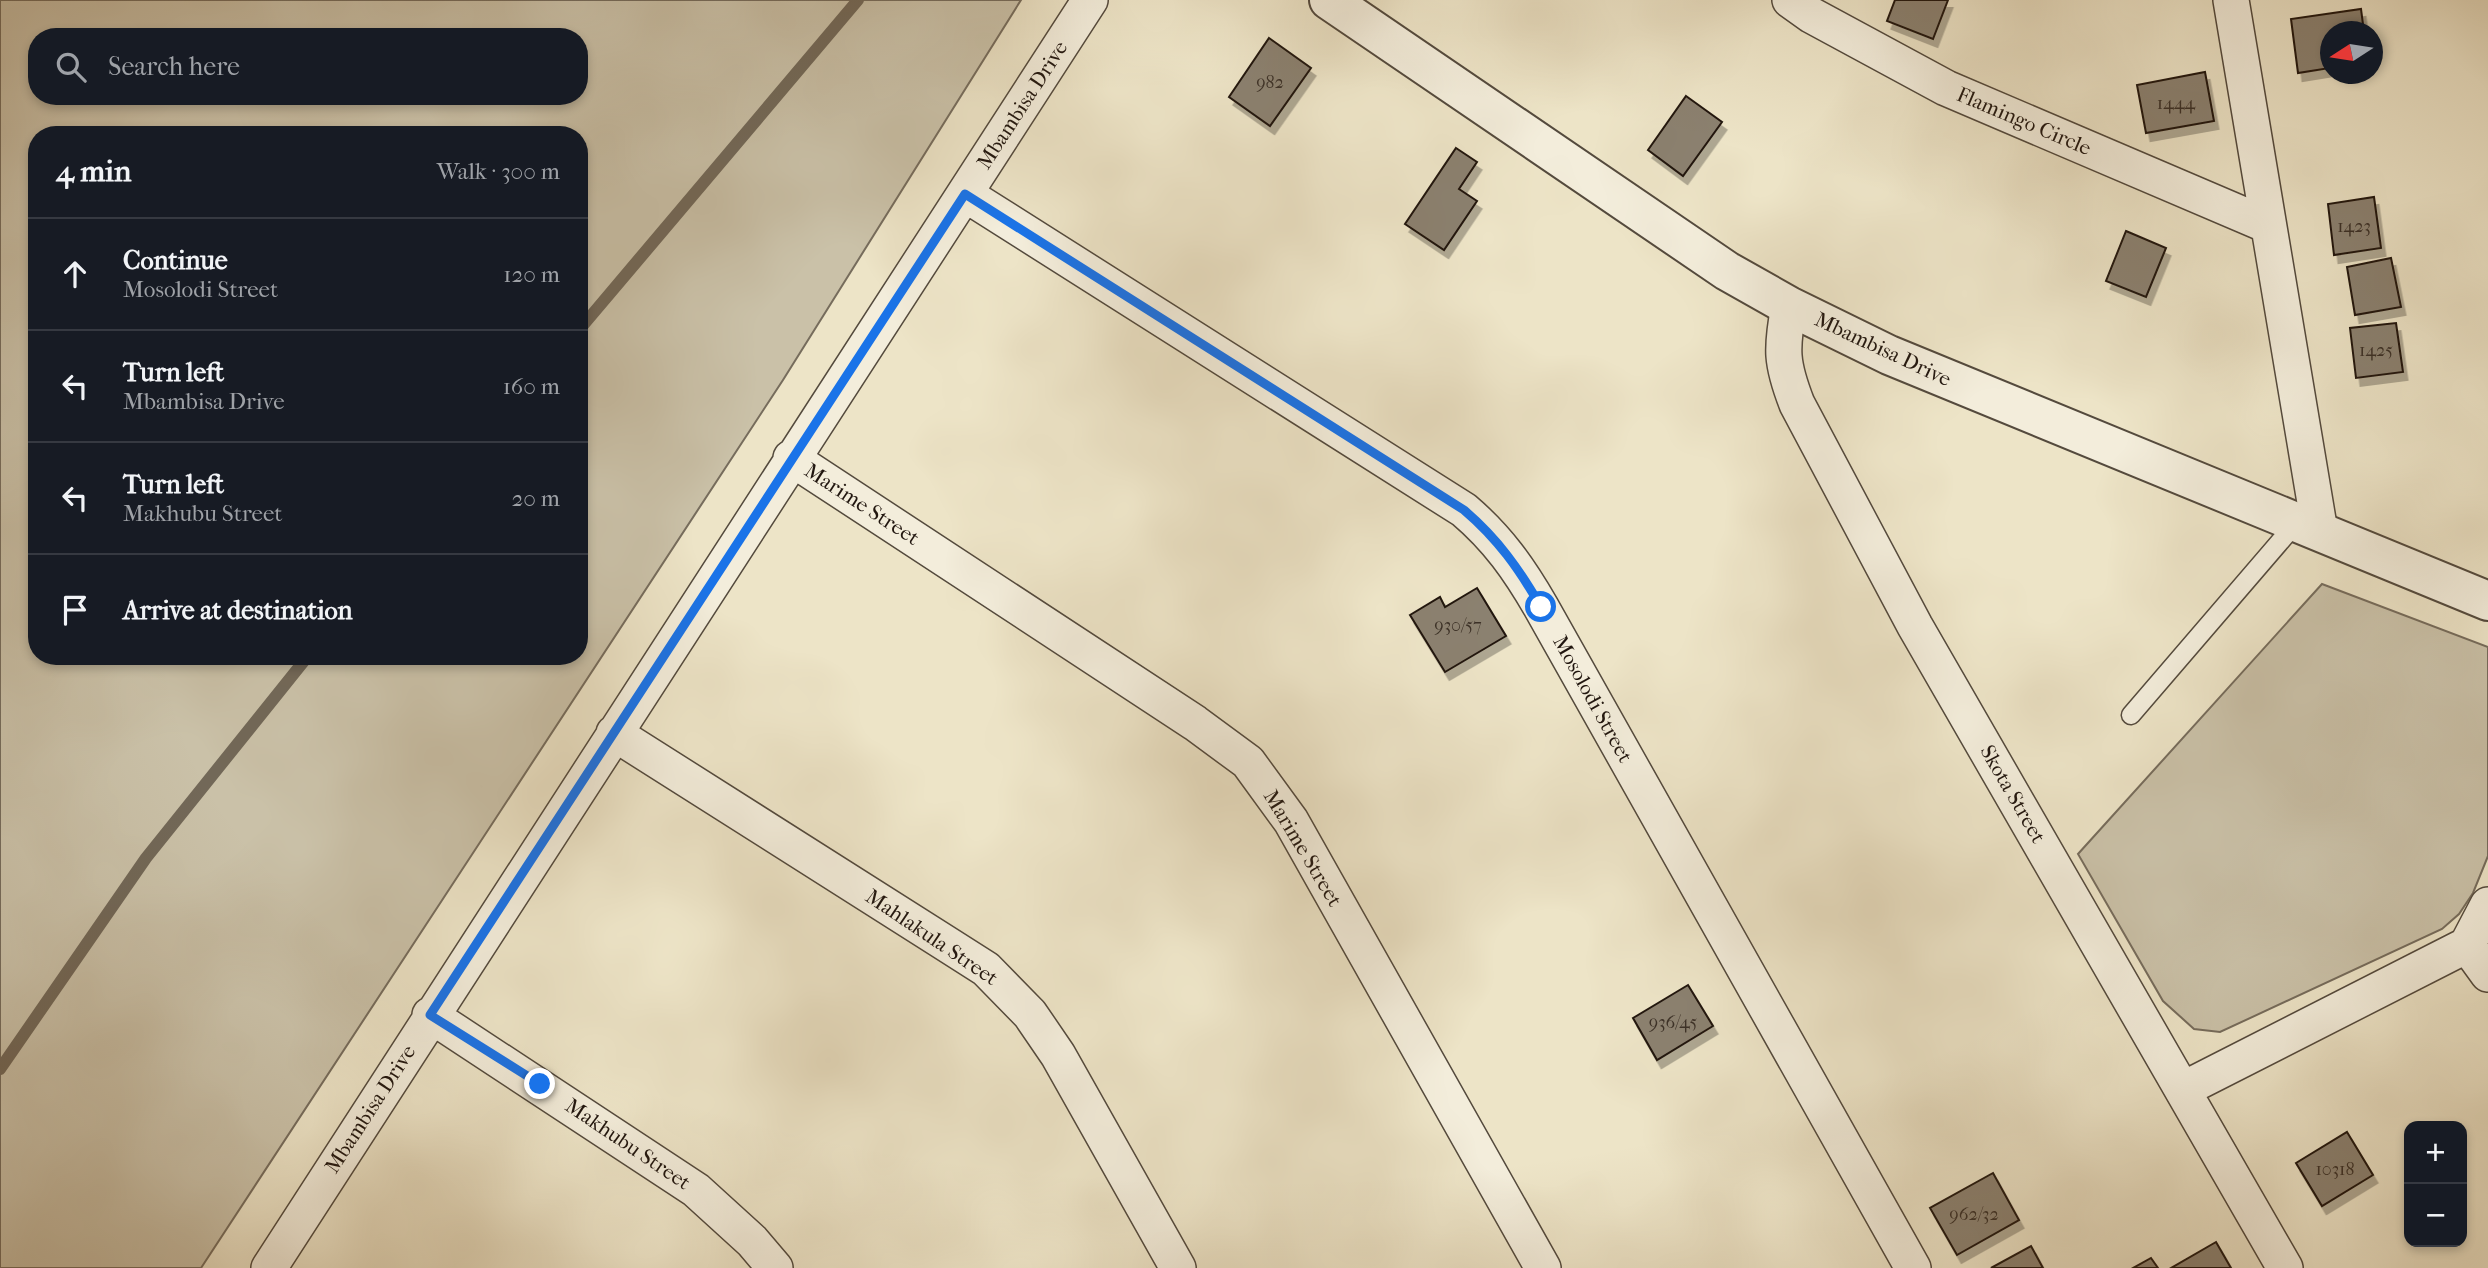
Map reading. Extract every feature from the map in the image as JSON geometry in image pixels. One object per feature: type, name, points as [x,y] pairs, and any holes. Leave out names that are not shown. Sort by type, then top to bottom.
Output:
[{"type":"street","name":"Mbambisa Drive","points":[[269,1268],[430,1015],[1090,0]]},
{"type":"street","name":"Mbambisa Drive","points":[[1329,0],[1727,271],[1788,306],[1889,355],[2488,601]]},
{"type":"street","name":"Flamingo Circle","points":[[1790,0],[1811,15],[1946,88],[2267,225]]},
{"type":"street","points":[[2231,0],[2267,225],[2308,527]]},
{"type":"street","name":"Mosolodi Street","points":[[965,194],[1464,510],[1492,534],[1515,562],[1541,607],[1913,1268]]},
{"type":"street","name":"Skota Street","points":[[1788,306],[1782,343],[1784,369],[1797,404],[1915,626],[2285,1268]]},
{"type":"street","name":"Marime Street","points":[[791,458],[1184,716],[1248,762],[1291,821],[1543,1268]]},
{"type":"street","name":"Mahlakula Street","points":[[614,733],[986,969],[1012,992],[1058,1055],[1178,1268]]},
{"type":"street","points":[[2184,1089],[2467,945],[2488,905]]},
{"type":"street","points":[[2467,945],[2488,974]]},
{"type":"street","name":"Makhubu Street","points":[[430,1015],[540,1084],[696,1190],[752,1241],[775,1268]]},
{"type":"lane","points":[[2130,715],[2308,527]]},
{"type":"shaded area","points":[[0,0],[1021,0],[783,380],[201,1268],[0,1268]]},
{"type":"shaded area","points":[[2322,584],[2488,647],[2488,856],[2473,893],[2459,914],[2442,929],[2220,1032],[2194,1029],[2163,1001],[2078,854]]},
{"type":"building","points":[[1895,0],[1948,0],[1933,39],[1887,21]]},
{"type":"building","points":[[2361,9],[2363,21],[2320,21],[2320,70],[2298,73],[2291,19]]},
{"type":"building","points":[[1269,38],[1311,68],[1270,126],[1229,97]]},
{"type":"building","points":[[2205,72],[2214,121],[2146,133],[2137,85]]},
{"type":"building","points":[[1686,96],[1722,122],[1683,176],[1648,150]]},
{"type":"building","points":[[1456,148],[1477,162],[1459,189],[1477,201],[1444,250],[1405,224]]},
{"type":"building","points":[[2374,197],[2381,248],[2334,255],[2328,204]]},
{"type":"building","points":[[2126,231],[2166,248],[2146,297],[2106,281]]},
{"type":"building","points":[[2391,258],[2401,307],[2355,315],[2347,267]]},
{"type":"building","points":[[2396,323],[2403,372],[2356,378],[2350,328]]},
{"type":"building","points":[[1477,588],[1506,636],[1445,672],[1410,615],[1440,597],[1445,607]]},
{"type":"building","points":[[1688,985],[1713,1026],[1657,1060],[1633,1018]]},
{"type":"building","points":[[2347,1132],[2373,1175],[2322,1206],[2296,1163]]},
{"type":"building","points":[[1993,1173],[2019,1220],[1957,1255],[1930,1208]]},
{"type":"building","points":[[2216,1242],[2231,1268],[2171,1268]]},
{"type":"building","points":[[2031,1246],[2043,1268],[1991,1268]]},
{"type":"building","points":[[2151,1258],[2158,1268],[2133,1268]]},
{"type":"waterway","points":[[588,319],[858,0]]},
{"type":"waterway","points":[[0,1069],[146,858],[301,665]]},
{"type":"route","points":[[540,1084],[430,1015],[965,194],[1464,510],[1492,534],[1515,562],[1541,607]]}]
